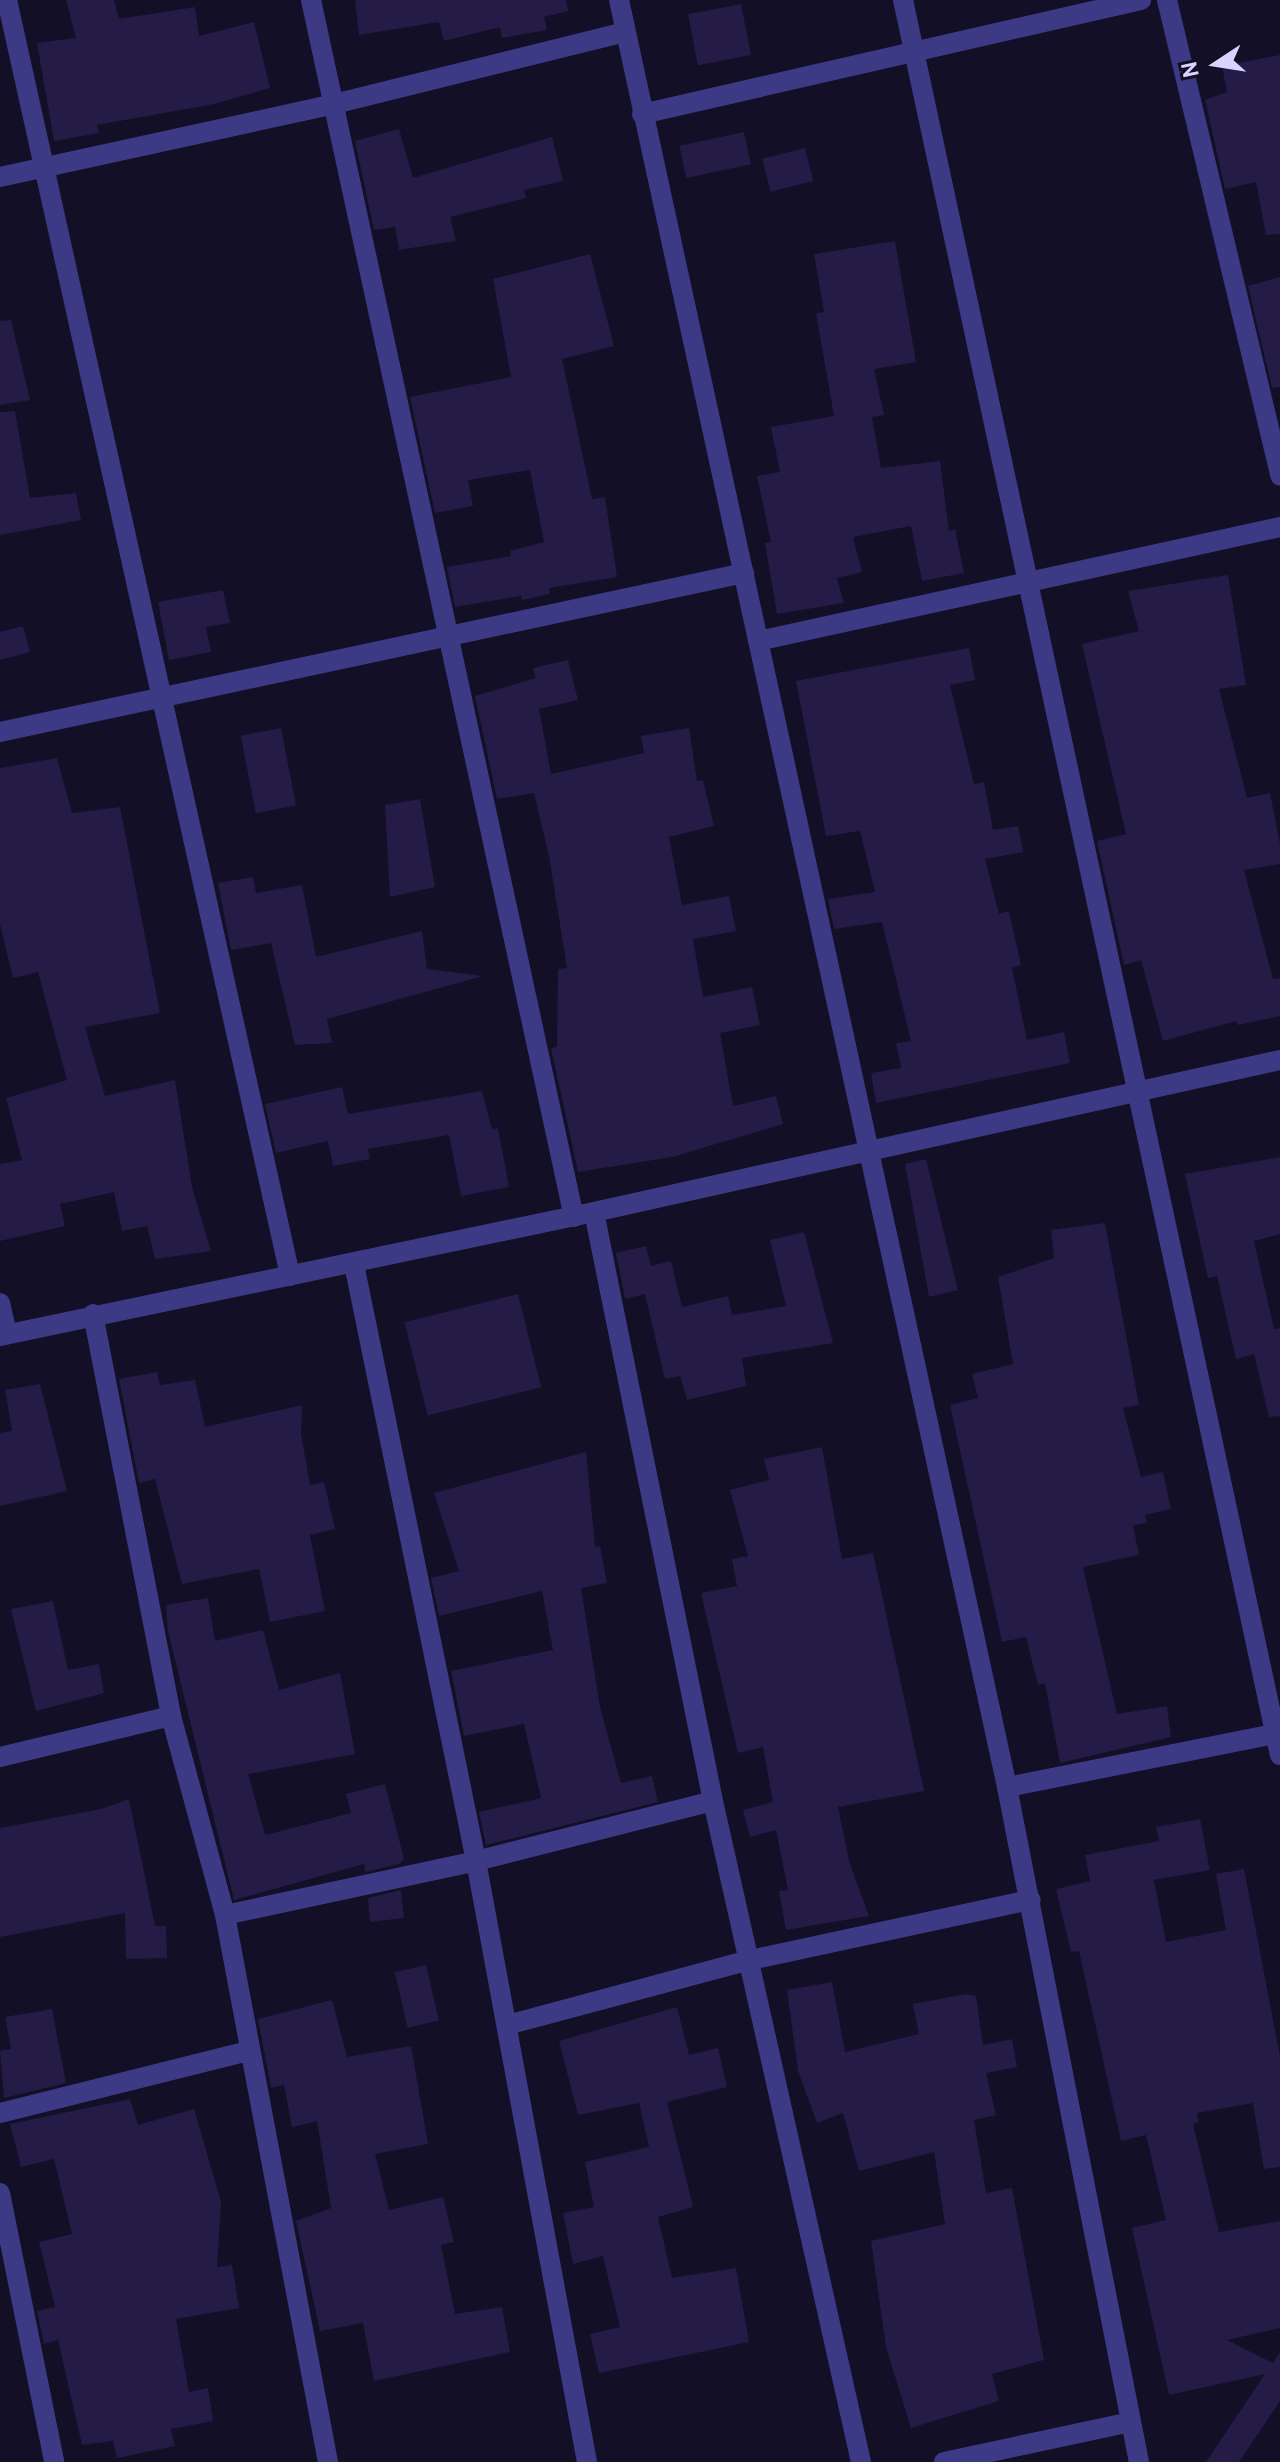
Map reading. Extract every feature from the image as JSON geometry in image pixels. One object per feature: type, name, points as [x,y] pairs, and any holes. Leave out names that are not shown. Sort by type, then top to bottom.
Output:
[{"type":"street","points":[[7,0],[164,695],[290,1276]]},
{"type":"street","points":[[311,0],[449,633],[584,1214],[861,2462]]},
{"type":"street","points":[[619,0],[1031,1900],[1139,2462]]},
{"type":"street","points":[[903,0],[1278,1733],[1280,1755]]},
{"type":"street","points":[[642,114],[1141,0]]},
{"type":"street","points":[[1167,0],[1280,476]]},
{"type":"street","points":[[0,177],[334,104],[625,32]]},
{"type":"street","points":[[758,641],[1280,527]]},
{"type":"street","points":[[0,732],[449,633],[744,573]]},
{"type":"street","points":[[0,1303],[3,1335],[93,1314],[354,1264],[869,1147],[1139,1094],[1280,1060]]},
{"type":"street","points":[[354,1264],[476,1861],[587,2462]]},
{"type":"street","points":[[93,1314],[171,1716],[225,1915],[328,2462]]},
{"type":"street","points":[[0,1757],[171,1716]]},
{"type":"street","points":[[1007,1787],[1278,1733]]},
{"type":"street","points":[[225,1915],[476,1861],[713,1801]]},
{"type":"street","points":[[507,2025],[750,1960],[1031,1900]]},
{"type":"street","points":[[0,2113],[249,2051]]},
{"type":"street","points":[[0,2193],[54,2462]]},
{"type":"street","points":[[944,2462],[1131,2422]]},
{"type":"building","points":[[66,0],[114,0],[119,19],[195,7],[199,36],[254,22],[270,88],[214,104],[97,125],[99,133],[54,141],[37,43],[76,38]]},
{"type":"building","points":[[355,0],[566,0],[568,11],[544,17],[547,30],[502,38],[500,27],[444,41],[439,22],[359,35]]},
{"type":"building","points":[[741,4],[751,55],[698,65],[688,14]]},
{"type":"building","points":[[1280,55],[1280,234],[1266,235],[1256,182],[1225,189],[1205,100],[1227,92],[1222,66]]},
{"type":"building","points":[[399,129],[413,178],[552,137],[563,181],[524,190],[526,198],[450,217],[456,241],[399,250],[395,227],[374,230],[355,141]]},
{"type":"building","points":[[744,132],[751,164],[686,178],[679,146]]},
{"type":"building","points":[[805,148],[813,181],[771,192],[762,159]]},
{"type":"building","points":[[895,241],[916,362],[874,369],[884,415],[872,417],[881,468],[940,461],[949,531],[955,529],[964,573],[922,581],[911,526],[853,537],[862,572],[837,578],[844,603],[777,614],[765,543],[771,542],[757,476],[780,472],[771,427],[834,416],[816,313],[824,312],[814,254]]},
{"type":"building","points":[[590,254],[614,346],[562,359],[592,499],[605,497],[617,577],[549,588],[550,594],[522,600],[521,596],[455,607],[447,567],[511,556],[510,551],[544,542],[530,470],[468,480],[473,506],[435,513],[410,397],[511,377],[493,279]]},
{"type":"building","points":[[1280,277],[1280,387],[1272,388],[1248,286]]},
{"type":"building","points":[[11,320],[30,400],[0,405],[0,321]]},
{"type":"building","points":[[15,411],[30,498],[76,493],[81,520],[0,535],[0,412]]},
{"type":"building","points":[[1228,575],[1246,685],[1219,689],[1247,798],[1270,793],[1280,844],[1280,864],[1244,870],[1273,979],[1280,978],[1280,1016],[1238,1025],[1236,1021],[1163,1041],[1141,960],[1124,965],[1097,841],[1126,834],[1082,644],[1139,631],[1128,591]]},
{"type":"building","points":[[223,590],[230,623],[206,627],[211,652],[169,660],[158,602]]},
{"type":"building","points":[[23,626],[30,652],[0,660],[0,632]]},
{"type":"building","points":[[969,648],[975,680],[950,685],[974,784],[984,782],[993,830],[1018,826],[1023,852],[985,859],[999,914],[1009,911],[1021,965],[1012,968],[1027,1040],[1064,1032],[1070,1063],[876,1103],[871,1073],[901,1068],[896,1043],[911,1041],[882,922],[834,929],[828,899],[875,892],[860,831],[826,836],[796,681]]},
{"type":"building","points":[[568,660],[578,700],[539,709],[551,774],[644,753],[641,736],[689,728],[697,781],[703,780],[714,826],[669,837],[682,905],[729,896],[736,931],[693,939],[703,997],[752,987],[760,1025],[720,1033],[733,1106],[776,1096],[783,1124],[672,1157],[578,1172],[551,1048],[557,1047],[558,969],[567,968],[549,856],[534,793],[497,799],[475,696],[536,678],[533,668]]},
{"type":"building","points":[[281,728],[296,806],[256,813],[241,736]]},
{"type":"building","points":[[57,758],[72,813],[120,807],[160,1013],[85,1027],[105,1096],[175,1080],[192,1187],[211,1251],[155,1259],[147,1226],[122,1231],[114,1192],[60,1204],[65,1226],[0,1241],[0,1164],[22,1160],[6,1098],[67,1080],[38,972],[13,978],[0,924],[0,768]]},
{"type":"building","points":[[420,799],[435,887],[390,897],[385,805]]},
{"type":"building","points":[[253,877],[256,893],[302,885],[316,957],[422,931],[427,969],[483,976],[327,1019],[332,1043],[295,1045],[271,943],[231,950],[218,883]]},
{"type":"building","points":[[342,1087],[348,1114],[482,1091],[492,1129],[498,1128],[509,1187],[461,1196],[449,1135],[368,1149],[370,1159],[333,1166],[328,1141],[276,1153],[265,1104]]},
{"type":"building","points":[[1280,1157],[1280,1234],[1254,1241],[1274,1329],[1280,1328],[1280,1416],[1269,1417],[1254,1354],[1236,1359],[1217,1276],[1208,1278],[1185,1174]]},
{"type":"building","points":[[926,1159],[958,1290],[929,1297],[905,1164]]},
{"type":"building","points":[[1105,1223],[1139,1405],[1123,1408],[1141,1477],[1163,1472],[1171,1509],[1145,1515],[1147,1523],[1133,1525],[1139,1555],[1083,1567],[1117,1714],[1167,1706],[1171,1737],[1060,1763],[1045,1683],[1038,1685],[1026,1637],[1002,1642],[950,1405],[978,1398],[972,1374],[1013,1364],[998,1277],[1054,1258],[1051,1230]]},
{"type":"building","points":[[804,1232],[833,1343],[742,1358],[746,1386],[687,1400],[680,1376],[665,1379],[645,1294],[625,1299],[616,1253],[646,1246],[651,1266],[671,1261],[682,1307],[728,1296],[732,1315],[786,1306],[770,1240]]},
{"type":"building","points":[[518,1294],[541,1387],[428,1415],[404,1322]]},
{"type":"building","points":[[157,1372],[160,1385],[195,1380],[205,1427],[302,1405],[301,1434],[310,1485],[324,1482],[335,1529],[310,1535],[325,1611],[270,1622],[259,1569],[182,1584],[155,1479],[139,1483],[119,1379]]},
{"type":"building","points":[[40,1384],[67,1491],[0,1506],[0,1433],[12,1431],[5,1390]]},
{"type":"building","points":[[822,1447],[842,1559],[873,1553],[924,1791],[838,1807],[849,1861],[869,1916],[786,1930],[779,1891],[788,1890],[776,1830],[750,1837],[743,1810],[773,1802],[763,1747],[738,1753],[701,1593],[737,1586],[732,1559],[748,1556],[730,1490],[769,1480],[764,1459]]},
{"type":"building","points":[[586,1452],[595,1547],[600,1546],[607,1583],[581,1588],[600,1707],[621,1783],[652,1776],[658,1802],[486,1845],[479,1812],[541,1798],[524,1724],[464,1736],[451,1671],[553,1650],[542,1591],[439,1616],[431,1578],[459,1571],[434,1493]]},
{"type":"building","points":[[208,1598],[215,1641],[263,1630],[279,1690],[340,1673],[355,1754],[248,1774],[265,1835],[351,1813],[346,1794],[385,1784],[404,1859],[399,1864],[365,1872],[364,1864],[234,1900],[168,1631],[166,1605]]},
{"type":"building","points":[[53,1601],[68,1670],[99,1664],[104,1693],[36,1711],[11,1609]]},
{"type":"building","points":[[129,1799],[155,1926],[166,1926],[167,1958],[126,1959],[125,1913],[0,1937],[0,1828],[101,1809]]},
{"type":"building","points":[[1200,1819],[1210,1870],[1154,1880],[1166,1942],[1226,1930],[1216,1874],[1244,1869],[1280,2056],[1280,2167],[1264,2169],[1253,2103],[1197,2113],[1199,2122],[1193,2124],[1219,2232],[1280,2221],[1280,2328],[1227,2340],[1273,2363],[1280,2352],[1280,2401],[1239,2462],[1206,2462],[1265,2374],[1169,2395],[1132,2228],[1166,2220],[1146,2135],[1121,2141],[1079,1951],[1071,1952],[1056,1889],[1090,1881],[1085,1855],[1159,1841],[1156,1827]]},
{"type":"building","points":[[401,1890],[404,1918],[370,1922],[368,1898]]},
{"type":"building","points":[[426,1965],[439,2021],[408,2028],[395,1972]]},
{"type":"building","points":[[832,1982],[845,2052],[919,2034],[913,2004],[966,1994],[976,1996],[983,2045],[1012,2039],[1017,2067],[986,2073],[996,2115],[974,2120],[986,2193],[1012,2188],[1044,2360],[992,2374],[999,2401],[911,2428],[886,2347],[871,2241],[945,2224],[934,2152],[859,2171],[843,2113],[817,2123],[798,2071],[787,1990]]},
{"type":"building","points":[[332,2000],[347,2057],[411,2046],[428,2144],[375,2154],[389,2210],[443,2197],[454,2242],[441,2245],[455,2314],[502,2307],[510,2352],[374,2381],[363,2323],[320,2331],[296,2221],[331,2208],[317,2121],[292,2127],[284,2085],[271,2088],[258,2019]]},
{"type":"building","points":[[677,2007],[689,2055],[718,2048],[727,2087],[667,2102],[693,2207],[658,2217],[672,2278],[736,2268],[749,2342],[599,2373],[590,2334],[620,2327],[603,2256],[573,2264],[563,2213],[594,2207],[585,2162],[649,2147],[639,2103],[578,2115],[559,2041]]},
{"type":"building","points":[[52,2009],[66,2083],[4,2098],[0,2051],[11,2049],[5,2017]]},
{"type":"building","points":[[130,2099],[138,2125],[194,2109],[221,2202],[217,2267],[232,2265],[239,2308],[176,2319],[189,2392],[208,2388],[213,2421],[171,2429],[175,2446],[117,2458],[113,2441],[82,2445],[58,2340],[44,2344],[37,2311],[55,2307],[39,2242],[72,2234],[54,2159],[21,2167],[10,2124]]}]
